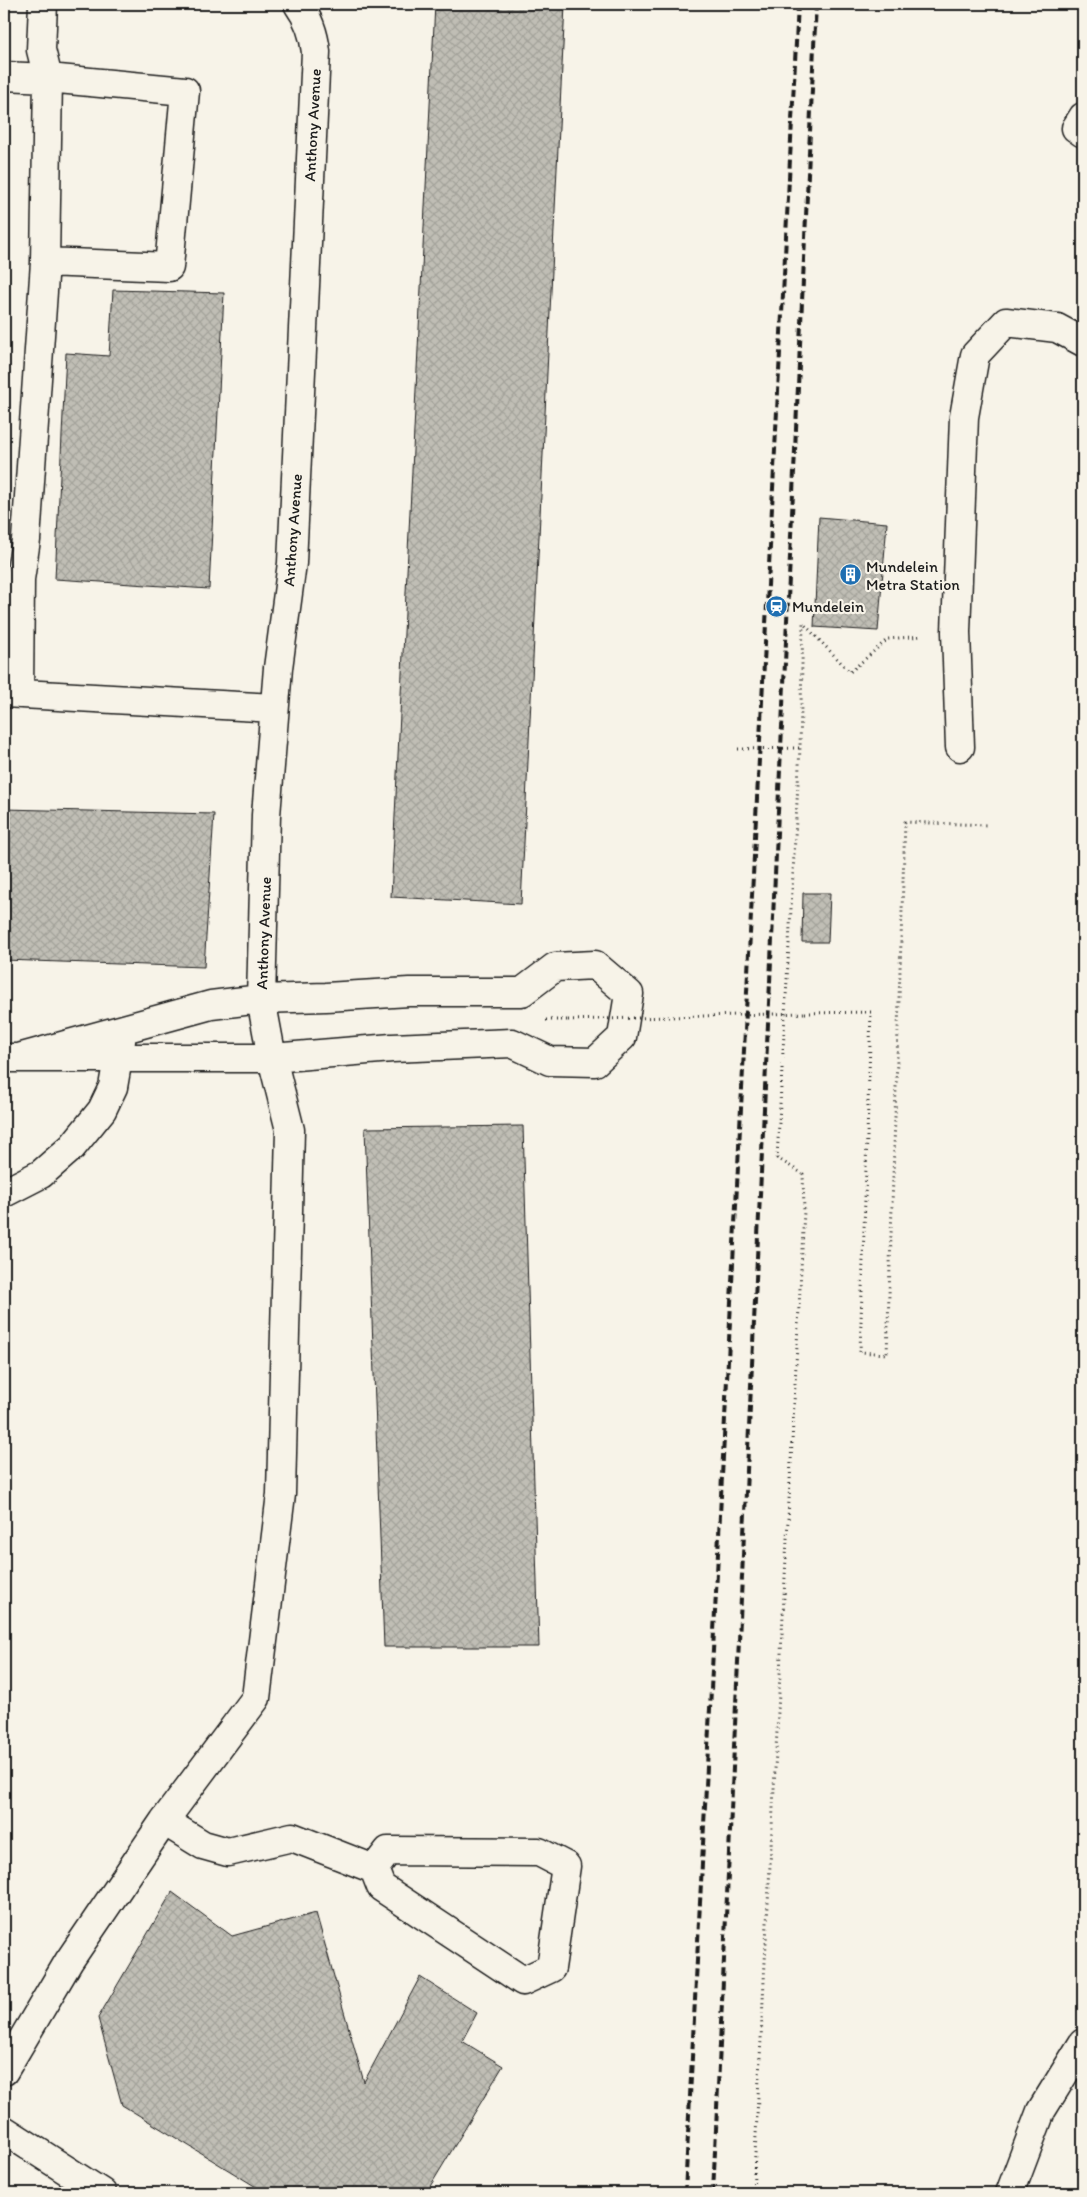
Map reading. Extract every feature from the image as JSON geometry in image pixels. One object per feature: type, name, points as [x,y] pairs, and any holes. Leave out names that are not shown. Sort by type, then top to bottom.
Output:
[{"type":"street","points":[[43,4],[41,50],[48,78],[45,262],[15,539],[20,579],[12,693],[274,708]]},
{"type":"street","name":"Anthony Avenue","points":[[4,2071],[69,1961],[164,1821],[256,1698],[281,1494],[290,1130],[272,1058],[261,999],[266,815],[274,708],[292,563],[316,52],[314,34],[305,13],[298,4]]},
{"type":"street","points":[[4,76],[48,78],[185,91],[169,267],[45,262]]},
{"type":"street","points":[[1083,117],[1076,128],[1083,133]]},
{"type":"street","points":[[960,747],[956,632],[964,417],[975,355],[1006,322],[1058,328],[1083,342]]},
{"type":"street","points":[[595,965],[629,994],[622,1037],[595,1062],[550,1061],[512,1043],[392,1048],[272,1058],[13,1057],[211,1004],[261,999],[409,992],[522,992],[555,967],[595,965]]},
{"type":"street","points":[[4,1193],[40,1174],[72,1147],[102,1110],[112,1087],[119,1058],[122,1029]]},
{"type":"street","points":[[164,1821],[203,1846],[228,1852],[292,1837],[374,1869],[381,1887],[523,1981],[551,1968],[566,1866],[539,1852],[388,1850],[374,1869]]},
{"type":"street","points":[[1010,2193],[1041,2111],[1083,2043]]},
{"type":"street","points":[[4,2130],[102,2193]]},
{"type":"path","points":[[753,2193],[804,1211],[803,1174],[777,1158],[800,748],[804,622],[850,672],[888,640],[956,632]]},
{"type":"path","points":[[738,749],[800,748]]},
{"type":"path","points":[[568,1020],[871,1012],[860,1352],[887,1354],[905,822],[988,825]]},
{"type":"building","points":[[435,4],[565,5],[521,904],[391,897]]},
{"type":"building","points":[[113,290],[224,293],[209,589],[55,579],[66,353],[109,356]]},
{"type":"building","name":"Mundelein Metra Station","points":[[819,517],[887,523],[878,631],[814,627]]},
{"type":"building","points":[[4,809],[214,814],[204,967],[4,960]]},
{"type":"building","points":[[803,893],[830,893],[828,942],[802,942]]},
{"type":"building","points":[[523,1126],[539,1647],[384,1647],[365,1128]]},
{"type":"building","points":[[172,1892],[232,1936],[316,1913],[364,2082],[420,1977],[477,2013],[462,2041],[503,2066],[426,2193],[266,2193],[122,2105],[98,2018]]},
{"type":"railway","points":[[685,2193],[798,4]]},
{"type":"railway","points":[[713,2193],[816,4]]},
{"type":"place","name":"Mundelein Metra Station","points":[[850,575]]},
{"type":"place","name":"Mundelein","points":[[776,606]]}]
